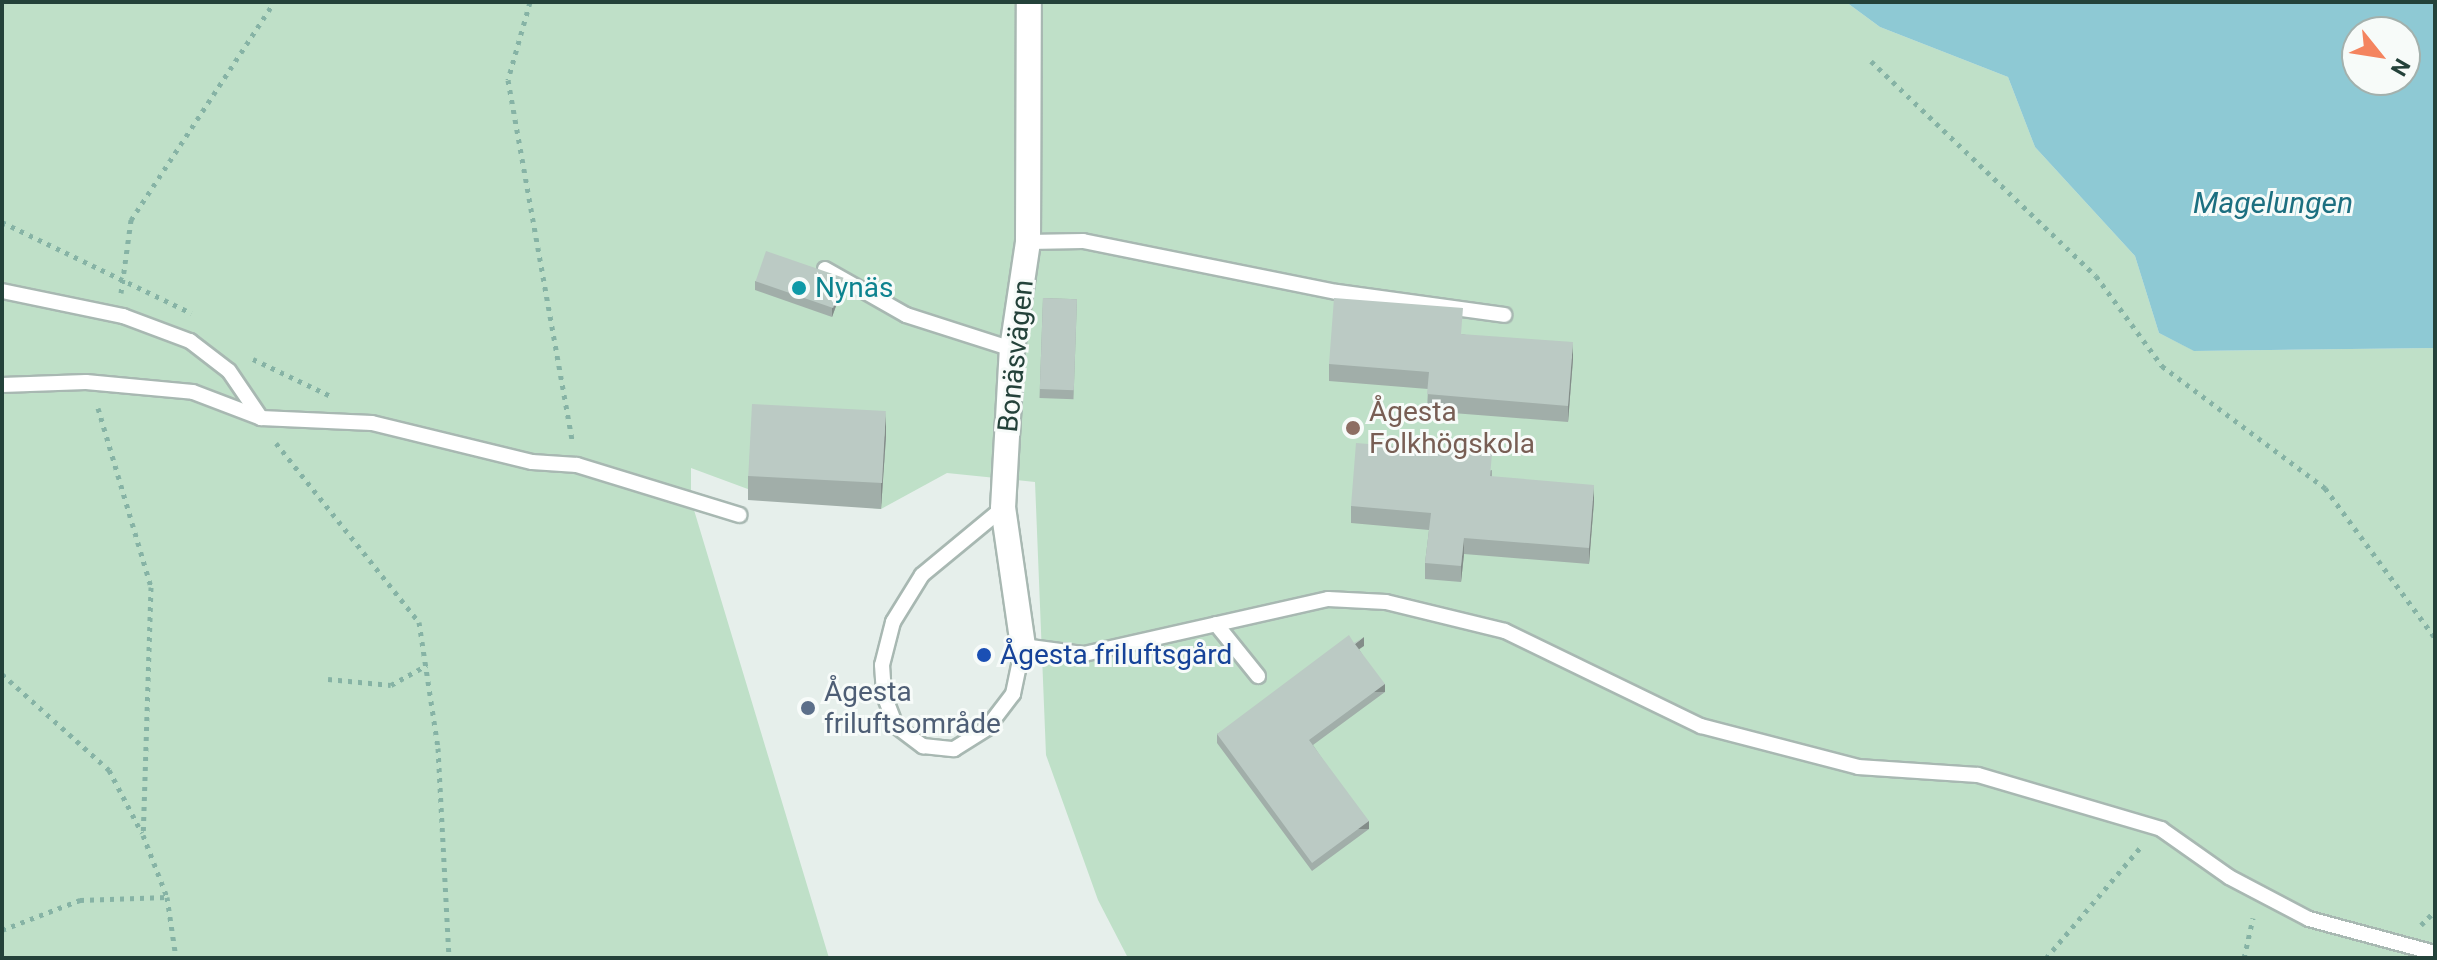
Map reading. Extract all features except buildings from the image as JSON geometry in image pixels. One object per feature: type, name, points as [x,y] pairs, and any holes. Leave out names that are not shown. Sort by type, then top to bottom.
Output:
[{"type":"street","name":"Bonäsvägen","points":[[1023,646],[1003,508],[1012,349],[1028,242],[1029,2]]},
{"type":"lane","points":[[1028,242],[1083,241],[1337,292],[1504,315]]},
{"type":"lane","points":[[825,269],[906,315],[1012,349]]},
{"type":"lane","points":[[2,291],[123,316],[190,341],[229,371],[261,418]]},
{"type":"lane","points":[[2,385],[86,382],[193,392],[261,418],[372,423],[532,462],[577,465],[740,515]]},
{"type":"lane","points":[[1003,508],[922,575],[893,622],[882,665],[896,726],[923,746],[954,749],[987,728],[1013,694],[1023,646],[1084,654],[1328,599],[1386,602],[1505,631],[1701,726],[1858,767],[1978,775],[2161,829],[2259,894],[2309,919],[2435,953]]},
{"type":"lane","points":[[1216,624],[1258,676]]},
{"type":"path","points":[[2,222],[119,275],[131,220],[274,2]]},
{"type":"path","points":[[530,2],[508,80],[577,465]]},
{"type":"path","points":[[1871,61],[2096,276],[2162,366],[2325,488],[2435,638]]},
{"type":"path","points":[[86,382],[111,436],[151,587],[143,835]]},
{"type":"path","points":[[261,418],[419,622],[427,665],[449,958]]},
{"type":"path","points":[[328,679],[391,685],[427,665]]},
{"type":"path","points":[[2,674],[109,770],[143,835],[167,897],[177,957]]},
{"type":"path","points":[[2046,958],[2161,829]]},
{"type":"path","points":[[2244,958],[2259,894]]},
{"type":"path","points":[[2,930],[80,900],[167,897]]},
{"type":"green space","points":[[2,2],[1846,2],[1880,27],[2008,77],[2035,147],[2135,256],[2159,333],[2195,351],[2435,348],[2435,958],[1128,958],[1098,900],[1046,755],[1035,482],[947,473],[881,509],[767,496],[691,468],[691,500],[829,958],[2,958]]},
{"type":"water","name":"Magelungen","points":[[1846,2],[2435,2],[2435,348],[2194,351],[2159,333],[2135,256],[2035,147],[2008,77],[1880,27]]},
{"type":"place","name":"Nynäs","points":[[799,288]]},
{"type":"place","name":"Ågesta Folkhögskola","points":[[1353,428]]},
{"type":"place","name":"Ågesta friluftsgård","points":[[984,655]]},
{"type":"place","name":"Ågesta friluftsområde","points":[[808,708]]}]
